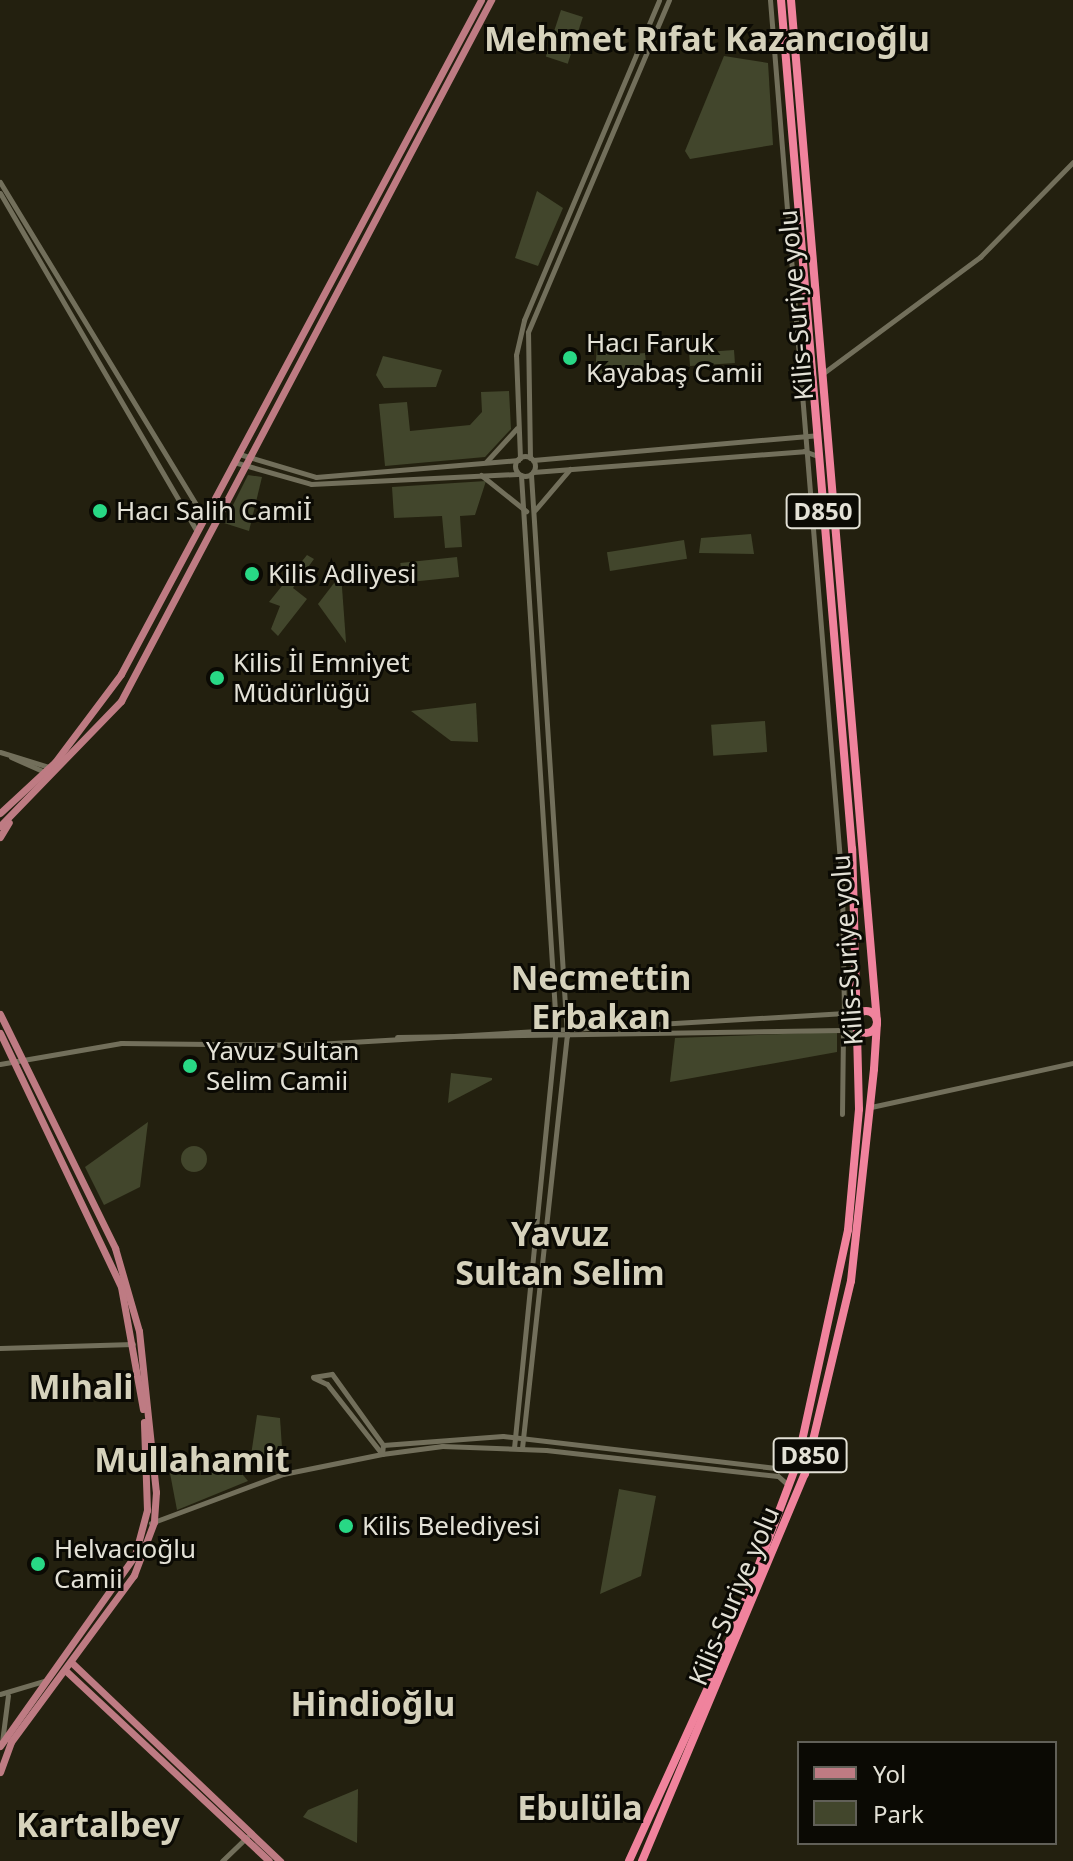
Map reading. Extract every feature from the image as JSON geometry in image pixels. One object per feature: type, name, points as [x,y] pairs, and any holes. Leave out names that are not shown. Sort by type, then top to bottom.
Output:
[{"type":"highway","name":"D850","points":[[629,1861],[797,1464],[848,1230],[859,1109],[858,933],[781,0]]},
{"type":"highway","name":"Kilis-Suriye yolu","points":[[642,1861],[805,1474],[851,1281],[877,1022],[791,0]]},
{"type":"highway","points":[[858,1022],[871,1032],[877,1022]]},
{"type":"highway","points":[[858,1022],[877,1022]]},
{"type":"main road","points":[[0,837],[12,816],[105,702],[198,534],[481,0]]},
{"type":"main road","points":[[0,813],[50,770],[121,701],[491,0]]},
{"type":"main road","points":[[0,826],[12,816]]},
{"type":"main road","points":[[0,1014],[16,1058],[103,1241],[134,1344],[150,1523],[114,1592],[70,1661],[11,1742],[0,1772]]},
{"type":"main road","points":[[0,1033],[92,1195],[134,1309],[150,1523],[134,1575],[79,1656],[70,1661]]},
{"type":"main road","points":[[79,1656],[83,1672]]},
{"type":"main road","points":[[70,1661],[244,1838],[280,1861]]},
{"type":"main road","points":[[64,1669],[269,1861]]},
{"type":"main road","points":[[57,1678],[77,1682]]},
{"type":"main road","points":[[1,1744],[57,1678]]},
{"type":"street","points":[[514,1448],[556,1035],[526,511],[519,459],[516,355],[524,320],[659,0]]},
{"type":"street","points":[[522,1448],[567,1036],[532,473],[528,332],[669,0]]},
{"type":"street","points":[[770,0],[803,440],[842,886],[844,1018]]},
{"type":"street","points":[[822,374],[980,257],[1073,162]]},
{"type":"street","points":[[0,182],[205,520]]},
{"type":"street","points":[[0,193],[198,534]]},
{"type":"street","points":[[484,463],[518,428]]},
{"type":"street","points":[[239,454],[316,477],[519,459],[803,440],[817,435]]},
{"type":"street","points":[[234,462],[311,484],[520,474],[804,451],[819,457]]},
{"type":"street","points":[[535,515],[570,469]]},
{"type":"street","points":[[480,475],[526,511]]},
{"type":"street","points":[[50,770],[0,752],[50,770]]},
{"type":"street","points":[[0,1064],[16,1058],[121,1043],[299,1045],[388,1035],[556,1027],[844,1018],[858,1022]]},
{"type":"street","points":[[388,1035],[567,1036],[843,1027],[858,1022]]},
{"type":"street","points":[[842,1114],[843,1027]]},
{"type":"street","points":[[870,1107],[1073,1063]]},
{"type":"street","points":[[0,1348],[134,1344]]},
{"type":"street","points":[[332,1374],[383,1445],[382,1454],[327,1384],[313,1377],[332,1374]]},
{"type":"street","points":[[383,1445],[455,1435],[514,1438],[784,1469],[797,1464]]},
{"type":"street","points":[[150,1523],[283,1474],[382,1454],[522,1448],[778,1476],[789,1488]]},
{"type":"street","points":[[0,1694],[8,1695],[57,1678]]},
{"type":"street","points":[[1,1744],[8,1695]]},
{"type":"street","points":[[222,1861],[244,1838]]},
{"type":"green space","points":[[561,10],[583,17],[568,64],[546,57]]},
{"type":"green space","points":[[724,56],[768,63],[773,145],[690,159],[685,151]]},
{"type":"green space","points":[[537,191],[563,208],[538,266],[515,258]]},
{"type":"green space","points":[[597,346],[620,355],[645,353],[647,371],[595,374]]},
{"type":"green space","points":[[734,350],[735,363],[690,366],[689,353]]},
{"type":"green space","points":[[383,356],[442,370],[436,387],[384,388],[376,375]]},
{"type":"green space","points":[[509,391],[511,429],[485,457],[385,466],[379,404],[407,402],[410,431],[470,425],[482,412],[481,392]]},
{"type":"green space","points":[[248,475],[262,477],[249,531],[224,523]]},
{"type":"green space","points":[[486,481],[475,515],[460,516],[462,547],[445,548],[442,516],[394,518],[392,487]]},
{"type":"green space","points":[[751,534],[754,554],[699,553],[701,538]]},
{"type":"green space","points":[[684,540],[687,559],[610,571],[607,552]]},
{"type":"green space","points":[[307,555],[314,559],[293,588],[307,599],[278,636],[271,629],[280,606],[269,602]]},
{"type":"green space","points":[[457,557],[459,577],[402,583],[400,563]]},
{"type":"green space","points":[[341,574],[346,642],[346,643],[318,604]]},
{"type":"green space","points":[[476,703],[478,742],[451,741],[411,711]]},
{"type":"green space","points":[[765,721],[767,752],[713,756],[711,725]]},
{"type":"green space","points":[[837,1032],[837,1052],[670,1082],[675,1038]]},
{"type":"green space","points":[[451,1073],[492,1078],[492,1080],[448,1103]]},
{"type":"green space","points":[[148,1122],[140,1187],[104,1205],[85,1167]]},
{"type":"green space","points":[[194,1146],[203,1150],[207,1159],[203,1168],[194,1172],[185,1168],[181,1159],[185,1150]]},
{"type":"green space","points":[[257,1415],[280,1418],[283,1463],[250,1462]]},
{"type":"green space","points":[[169,1468],[243,1475],[248,1481],[177,1510]]},
{"type":"green space","points":[[619,1489],[656,1496],[641,1576],[600,1594]]},
{"type":"green space","points":[[358,1789],[357,1843],[303,1817],[308,1810]]},
{"type":"place","name":"Hacı Faruk Kayabaş Camii","points":[[570,358]]},
{"type":"place","name":"Hacı Salih Camiİ","points":[[100,511]]},
{"type":"place","name":"Kilis Adliyesi","points":[[252,574]]},
{"type":"place","name":"Kilis İl Emniyet Müdürlüğü","points":[[217,678]]},
{"type":"place","name":"Yavuz Sultan Selim Camii","points":[[190,1066]]},
{"type":"place","name":"Kilis Belediyesi","points":[[346,1526]]},
{"type":"place","name":"Helvacıoğlu Camii","points":[[38,1564]]},
{"type":"district","name":"Mehmet Rıfat Kazancıoğlu","points":[[707,39]]},
{"type":"district","name":"Necmettin Erbakan","points":[[601,996]]},
{"type":"district","name":"Yavuz Sultan Selim","points":[[560,1252]]},
{"type":"district","name":"Mıhali","points":[[81,1387]]},
{"type":"district","name":"Mullahamit","points":[[192,1460]]},
{"type":"district","name":"Hindioğlu","points":[[373,1704]]},
{"type":"district","name":"Ebulüla","points":[[580,1808]]},
{"type":"district","name":"Kartalbey","points":[[98,1825]]}]
